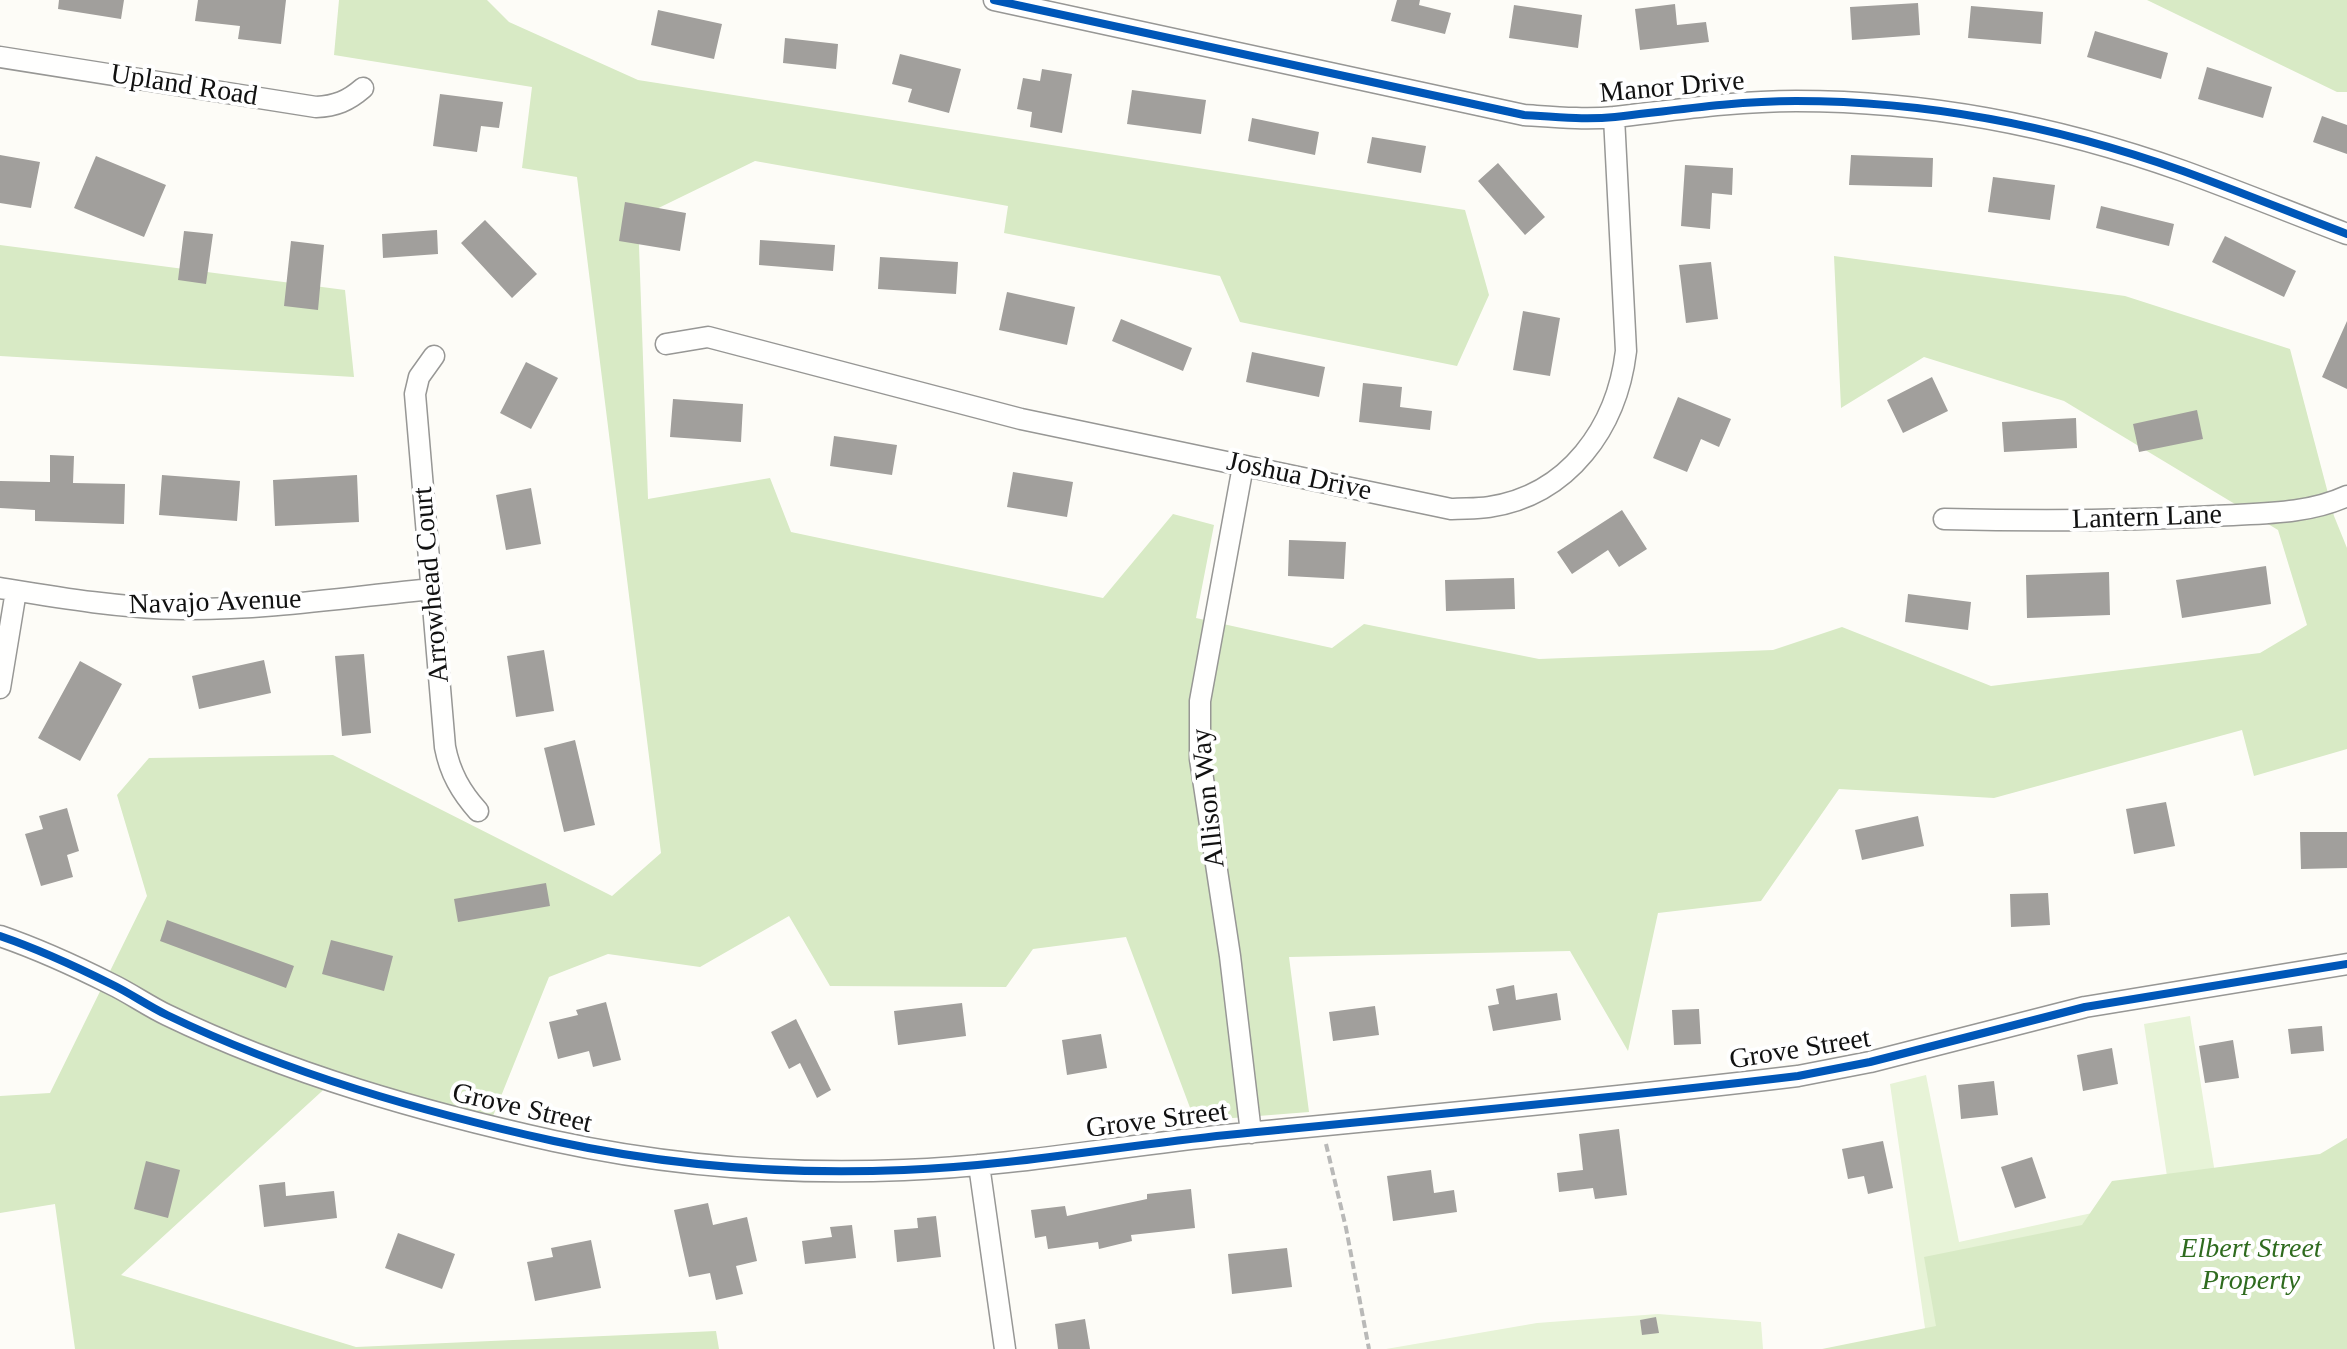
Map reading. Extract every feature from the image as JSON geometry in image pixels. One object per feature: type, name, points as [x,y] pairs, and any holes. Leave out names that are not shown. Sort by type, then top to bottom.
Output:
[{"type":"street","name":"Manor Drive","points":[[994,0],[1498,111],[1569,119],[1614,117],[1721,104],[1795,101],[1924,109],[1982,118],[2069,137],[2180,170],[2347,234]]},
{"type":"street","name":"Upland Road","points":[[0,57],[316,107],[331,107],[348,100],[363,88]]},
{"type":"street","name":"Joshua Drive","points":[[666,344],[708,337],[1021,419],[1451,509],[1489,507],[1545,486],[1587,451],[1602,430],[1623,376],[1626,351],[1614,117]]},
{"type":"street","name":"Arrowhead Court","points":[[434,356],[419,377],[415,394],[447,756],[453,776],[478,811]]},
{"type":"street","name":"Allison Way","points":[[1243,466],[1200,701],[1200,744],[1251,1133]]},
{"type":"street","name":"Lantern Lane","points":[[1944,519],[2064,522],[2150,520],[2303,511],[2347,496]]},
{"type":"street","name":"Navajo Avenue","points":[[8,589],[87,603],[183,609],[241,607],[432,589]]},
{"type":"street","points":[[0,688],[8,589]]},
{"type":"street","name":"Grove Street","points":[[0,936],[62,960],[166,1015],[280,1062],[367,1092],[455,1117],[557,1142],[640,1157],[766,1170],[849,1172],[979,1165],[1323,1125],[1798,1076],[1870,1062],[2085,1007],[2347,964]]},
{"type":"street","points":[[979,1165],[1005,1349]]},
{"type":"path","points":[[1323,1125],[1369,1349]]},
{"type":"green space","points":[[339,0],[487,0],[509,22],[638,80],[1465,210],[1489,295],[1457,366],[1240,322],[1220,276],[1004,233],[1008,206],[755,161],[638,218],[648,499],[770,478],[791,532],[1103,598],[1173,514],[1214,525],[1196,618],[1332,648],[1364,624],[1539,659],[1773,650],[1842,627],[1991,686],[2260,653],[2307,625],[2278,530],[2064,401],[1924,357],[1841,408],[1834,256],[2125,296],[2290,349],[2334,516],[2347,548],[2347,749],[2254,776],[2242,730],[1994,798],[1839,789],[1761,901],[1658,913],[1628,1051],[1570,951],[1289,957],[1309,1112],[1195,1121],[1126,937],[1033,949],[1006,987],[830,986],[789,916],[700,967],[608,954],[549,977],[489,1126],[332,1082],[121,1275],[356,1347],[716,1331],[719,1349],[75,1349],[55,1204],[0,1213],[0,1096],[50,1093],[147,896],[117,795],[149,758],[333,755],[612,896],[661,853],[577,177],[522,168],[532,87],[334,55]]},
{"type":"green space","points":[[2147,0],[2347,0],[2347,92],[2337,92]]},
{"type":"green space","points":[[0,245],[345,290],[354,377],[0,356]]},
{"type":"green space","points":[[2190,1016],[2217,1186],[1928,1349],[1890,1084],[1926,1075],[1959,1242],[2170,1196],[2144,1024]]},
{"type":"green space","name":"Elbert Street Property","points":[[2347,1138],[2347,1349],[1822,1349],[1936,1326],[1924,1257],[2082,1225],[2112,1181],[2320,1154]]},
{"type":"green space","points":[[1658,1314],[1761,1322],[1763,1349],[1386,1349],[1537,1323]]},
{"type":"building","points":[[59,0],[124,0],[121,19],[58,9]]},
{"type":"building","points":[[198,0],[286,0],[281,44],[238,39],[240,26],[195,21]]},
{"type":"building","points":[[1397,0],[1420,0],[1419,5],[1451,13],[1445,34],[1391,21]]},
{"type":"building","points":[[1918,3],[1920,35],[1852,40],[1850,7]]},
{"type":"building","points":[[1675,4],[1677,25],[1706,22],[1709,42],[1640,50],[1635,9]]},
{"type":"building","points":[[1514,5],[1582,15],[1578,48],[1509,38]]},
{"type":"building","points":[[1971,6],[2043,12],[2041,44],[1968,38]]},
{"type":"building","points":[[658,10],[722,24],[714,59],[651,45]]},
{"type":"building","points":[[2095,31],[2168,53],[2161,79],[2087,57]]},
{"type":"building","points":[[785,38],[838,44],[836,69],[783,63]]},
{"type":"building","points":[[900,54],[961,69],[949,113],[908,102],[912,89],[892,84]]},
{"type":"building","points":[[2207,67],[2272,87],[2263,118],[2198,99]]},
{"type":"building","points":[[1042,69],[1072,74],[1062,133],[1030,127],[1032,112],[1017,109],[1023,78],[1040,81]]},
{"type":"building","points":[[1132,90],[1206,100],[1201,134],[1127,124]]},
{"type":"building","points":[[440,94],[503,102],[499,128],[481,126],[477,152],[433,146]]},
{"type":"building","points":[[2322,116],[2347,125],[2347,154],[2313,142]]},
{"type":"building","points":[[1252,118],[1319,132],[1315,155],[1248,141]]},
{"type":"building","points":[[1372,137],[1426,146],[1421,173],[1367,163]]},
{"type":"building","points":[[0,155],[40,162],[31,208],[0,203]]},
{"type":"building","points":[[1851,155],[1933,158],[1932,187],[1849,185]]},
{"type":"building","points":[[96,156],[166,185],[144,237],[74,208]]},
{"type":"building","points":[[1498,163],[1545,217],[1525,235],[1478,181]]},
{"type":"building","points":[[1685,165],[1733,168],[1732,195],[1712,193],[1710,229],[1681,226]]},
{"type":"building","points":[[1993,177],[2055,185],[2050,220],[1988,212]]},
{"type":"building","points":[[625,202],[686,213],[680,251],[619,241]]},
{"type":"building","points":[[2101,206],[2174,224],[2169,246],[2096,228]]},
{"type":"building","points":[[485,220],[537,274],[512,298],[461,243]]},
{"type":"building","points":[[437,230],[438,254],[383,258],[382,234]]},
{"type":"building","points":[[184,231],[213,234],[206,284],[178,280]]},
{"type":"building","points":[[2225,236],[2296,271],[2284,297],[2212,262]]},
{"type":"building","points":[[760,240],[835,245],[833,271],[759,265]]},
{"type":"building","points":[[291,241],[324,245],[318,310],[284,306]]},
{"type":"building","points":[[880,257],[958,262],[956,294],[878,289]]},
{"type":"building","points":[[1711,262],[1718,319],[1686,323],[1679,265]]},
{"type":"building","points":[[1007,292],[1075,307],[1067,345],[999,330]]},
{"type":"building","points":[[1523,311],[1560,318],[1550,376],[1513,370]]},
{"type":"building","points":[[1121,319],[1192,348],[1183,371],[1112,341]]},
{"type":"building","points":[[2347,321],[2347,389],[2322,377]]},
{"type":"building","points":[[1252,352],[1325,367],[1319,397],[1246,382]]},
{"type":"building","points":[[526,362],[558,378],[531,429],[500,413]]},
{"type":"building","points":[[1932,377],[1948,411],[1903,433],[1887,400]]},
{"type":"building","points":[[1363,383],[1402,387],[1400,407],[1432,411],[1430,430],[1359,422]]},
{"type":"building","points":[[1678,397],[1731,419],[1719,447],[1701,439],[1687,472],[1653,458]]},
{"type":"building","points":[[673,399],[743,404],[741,442],[670,437]]},
{"type":"building","points":[[2197,410],[2203,439],[2139,452],[2133,424]]},
{"type":"building","points":[[2076,418],[2077,448],[2004,452],[2002,422]]},
{"type":"building","points":[[834,436],[897,445],[892,475],[830,466]]},
{"type":"building","points":[[50,455],[74,456],[73,483],[125,484],[124,524],[35,521],[35,510],[0,508],[0,481],[50,482]]},
{"type":"building","points":[[1013,472],[1073,482],[1067,517],[1007,507]]},
{"type":"building","points":[[162,475],[240,481],[237,521],[159,515]]},
{"type":"building","points":[[357,475],[359,522],[275,526],[273,480]]},
{"type":"building","points":[[531,488],[541,544],[506,550],[496,495]]},
{"type":"building","points":[[1622,510],[1647,549],[1619,567],[1608,550],[1572,574],[1557,552]]},
{"type":"building","points":[[1289,540],[1346,542],[1344,579],[1288,576]]},
{"type":"building","points":[[2266,566],[2271,604],[2182,618],[2176,580]]},
{"type":"building","points":[[2109,572],[2110,615],[2027,618],[2026,575]]},
{"type":"building","points":[[1514,578],[1515,609],[1446,611],[1445,580]]},
{"type":"building","points":[[1908,594],[1971,602],[1968,630],[1905,622]]},
{"type":"building","points":[[544,650],[554,711],[516,717],[507,656]]},
{"type":"building","points":[[364,654],[371,733],[342,736],[335,656]]},
{"type":"building","points":[[264,660],[271,693],[199,709],[192,676]]},
{"type":"building","points":[[80,661],[122,684],[80,761],[38,738]]},
{"type":"building","points":[[575,740],[595,825],[564,832],[544,748]]},
{"type":"building","points":[[2166,802],[2175,846],[2134,854],[2126,809]]},
{"type":"building","points":[[67,808],[79,851],[67,855],[73,877],[41,886],[25,834],[43,829],[39,816]]},
{"type":"building","points":[[1918,816],[1924,846],[1862,860],[1855,830]]},
{"type":"building","points":[[2300,832],[2347,832],[2347,868],[2301,869]]},
{"type":"building","points":[[546,883],[550,906],[458,922],[454,899]]},
{"type":"building","points":[[2048,893],[2050,925],[2011,927],[2010,894]]},
{"type":"building","points":[[167,920],[294,966],[286,988],[160,941]]},
{"type":"building","points":[[331,940],[393,956],[384,991],[322,974]]},
{"type":"building","points":[[1514,985],[1516,1000],[1557,993],[1561,1020],[1493,1031],[1488,1006],[1499,1004],[1496,989]]},
{"type":"building","points":[[606,1002],[621,1060],[593,1067],[589,1051],[558,1059],[549,1022],[578,1015],[576,1010]]},
{"type":"building","points":[[962,1003],[966,1036],[898,1045],[894,1011]]},
{"type":"building","points":[[1375,1006],[1379,1035],[1333,1041],[1329,1012]]},
{"type":"building","points":[[1699,1009],[1701,1044],[1674,1045],[1672,1010]]},
{"type":"building","points":[[796,1019],[831,1090],[817,1098],[800,1063],[789,1069],[771,1032]]},
{"type":"building","points":[[2322,1026],[2324,1051],[2291,1054],[2288,1029]]},
{"type":"building","points":[[1101,1034],[1107,1068],[1067,1075],[1062,1040]]},
{"type":"building","points":[[2233,1040],[2239,1078],[2205,1083],[2199,1046]]},
{"type":"building","points":[[2112,1048],[2118,1084],[2083,1091],[2077,1055]]},
{"type":"building","points":[[1994,1081],[1998,1115],[1961,1119],[1958,1085]]},
{"type":"building","points":[[1619,1129],[1627,1195],[1595,1199],[1593,1188],[1559,1192],[1557,1173],[1583,1170],[1579,1134]]},
{"type":"building","points":[[1883,1141],[1893,1188],[1868,1194],[1864,1176],[1848,1179],[1842,1149]]},
{"type":"building","points":[[2032,1157],[2046,1198],[2015,1208],[2001,1167]]},
{"type":"building","points":[[146,1161],[180,1170],[168,1218],[134,1209]]},
{"type":"building","points":[[1431,1170],[1434,1193],[1454,1190],[1457,1212],[1393,1221],[1387,1176]]},
{"type":"building","points":[[285,1182],[286,1196],[334,1191],[337,1218],[264,1227],[259,1185]]},
{"type":"building","points":[[1191,1189],[1195,1228],[1131,1235],[1132,1241],[1099,1249],[1098,1242],[1048,1249],[1046,1236],[1035,1238],[1031,1210],[1065,1206],[1067,1216],[1147,1199],[1147,1194]]},
{"type":"building","points":[[708,1203],[713,1225],[747,1217],[757,1261],[736,1266],[743,1294],[716,1300],[710,1273],[689,1277],[674,1210]]},
{"type":"building","points":[[936,1216],[941,1257],[897,1262],[894,1230],[918,1228],[917,1218]]},
{"type":"building","points":[[852,1225],[856,1258],[805,1264],[802,1241],[832,1237],[830,1227]]},
{"type":"building","points":[[398,1233],[455,1254],[442,1289],[385,1268]]},
{"type":"building","points":[[591,1240],[601,1288],[535,1301],[527,1262],[553,1257],[551,1248]]},
{"type":"building","points":[[1287,1248],[1292,1287],[1232,1294],[1228,1254]]},
{"type":"building","points":[[1656,1317],[1659,1333],[1642,1335],[1640,1320]]},
{"type":"building","points":[[1085,1319],[1090,1349],[1058,1349],[1055,1324]]},
{"type":"cycle path","points":[[994,0],[1524,115],[1604,118],[1728,104],[1796,101],[1894,106],[1992,120],[2136,155],[2347,234]]},
{"type":"cycle path","points":[[0,936],[84,971],[160,1011],[261,1056],[406,1104],[597,1150],[728,1167],[816,1171],[944,1168],[1227,1135],[1798,1076],[1870,1062],[2085,1007],[2347,964]]}]
